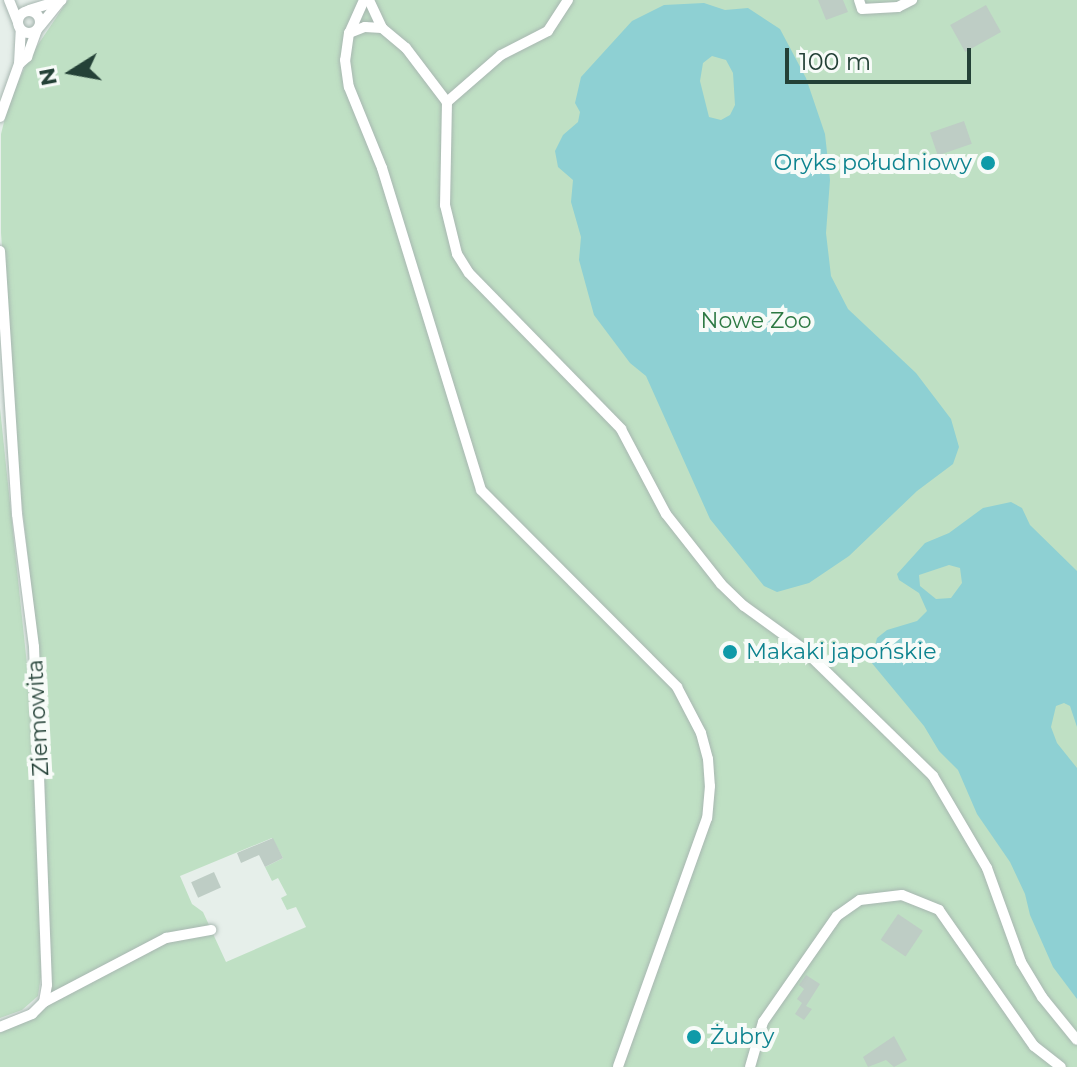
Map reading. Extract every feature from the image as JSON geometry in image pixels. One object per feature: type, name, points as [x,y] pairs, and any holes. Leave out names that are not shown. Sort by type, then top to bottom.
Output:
[{"type":"street","points":[[0,117],[19,64],[20,26],[9,0]]},
{"type":"street","points":[[16,0],[38,14],[39,28]]},
{"type":"street","points":[[20,26],[28,10],[61,0]]},
{"type":"street","points":[[19,64],[27,57],[39,28],[61,0]]},
{"type":"street","points":[[366,0],[382,28],[406,48],[447,102],[445,205],[450,235],[469,273],[621,429],[666,514],[721,584],[744,606],[802,648],[933,776],[987,868],[1021,962],[1042,997],[1077,1040]]},
{"type":"street","points":[[366,0],[349,33],[345,60],[349,87],[382,168],[481,490],[677,687],[701,733],[710,786],[707,818],[618,1067]]},
{"type":"street","points":[[447,102],[501,55],[548,31],[568,0]]},
{"type":"street","points":[[859,0],[862,9],[898,7],[912,0]]},
{"type":"street","points":[[20,26],[29,33],[39,28]]},
{"type":"street","points":[[349,33],[365,27],[382,28]]},
{"type":"street","name":"Ziemowita","points":[[0,251],[17,514],[34,647],[45,907],[47,985],[44,1002]]},
{"type":"street","points":[[750,1067],[763,1022],[837,916],[860,900],[902,895],[939,910],[1034,1046],[1061,1067]]},
{"type":"street","points":[[0,1027],[32,1014],[44,1002],[166,938],[211,930]]},
{"type":"green space","name":"Nowe Zoo","points":[[68,0],[1077,0],[1077,1067],[0,1067],[0,1033],[40,1013],[51,974],[41,671],[19,479],[1,233],[1,134],[9,102],[29,58]],"holes":[[[272,838],[283,858],[265,867],[272,881],[278,878],[287,895],[281,898],[287,910],[296,907],[306,927],[226,962],[203,912],[192,904],[180,876]]]},
{"type":"green space","points":[[0,408],[35,741],[41,976],[38,996],[22,1010],[0,1018]]},
{"type":"water","points":[[704,3],[725,10],[748,8],[780,29],[806,78],[825,134],[830,180],[826,233],[831,276],[848,309],[916,373],[951,419],[959,447],[953,464],[917,491],[849,556],[809,583],[777,592],[764,586],[710,519],[646,376],[630,363],[594,315],[579,260],[581,237],[571,202],[573,180],[558,167],[555,151],[563,135],[578,122],[580,112],[575,103],[581,77],[632,21],[664,5]],"holes":[[[712,56],[726,60],[733,73],[735,105],[730,115],[721,120],[709,117],[700,81],[703,63]]]},
{"type":"water","points":[[1011,502],[1022,508],[1030,525],[1077,571],[1077,727],[1070,706],[1064,703],[1056,706],[1051,727],[1057,743],[1077,768],[1077,999],[1053,967],[1010,862],[977,814],[958,770],[939,751],[924,726],[871,662],[877,638],[887,630],[917,621],[927,611],[919,593],[899,580],[897,574],[925,543],[949,533],[983,508]],"holes":[[[949,565],[960,568],[962,583],[951,598],[936,599],[920,586],[919,575]]]},
{"type":"building","points":[[818,0],[843,0],[848,12],[826,20]]},
{"type":"building","points":[[986,5],[1001,32],[965,52],[950,25]]},
{"type":"building","points":[[964,121],[972,144],[938,155],[930,133]]},
{"type":"building","points":[[273,838],[283,858],[265,867],[259,855],[241,863],[237,853]]},
{"type":"building","points":[[214,872],[221,888],[198,898],[191,882]]},
{"type":"building","points":[[898,914],[923,931],[906,956],[881,940]]},
{"type":"building","points":[[806,975],[820,984],[806,1006],[812,1009],[804,1020],[795,1014],[802,1003],[797,999],[804,989],[799,985]]},
{"type":"building","points":[[894,1036],[907,1060],[894,1067],[886,1060],[868,1067],[863,1057]]},
{"type":"place","name":"Oryks południowy","points":[[988,163]]},
{"type":"place","name":"Makaki japońskie","points":[[730,652]]},
{"type":"place","name":"Żubry","points":[[694,1037]]}]
